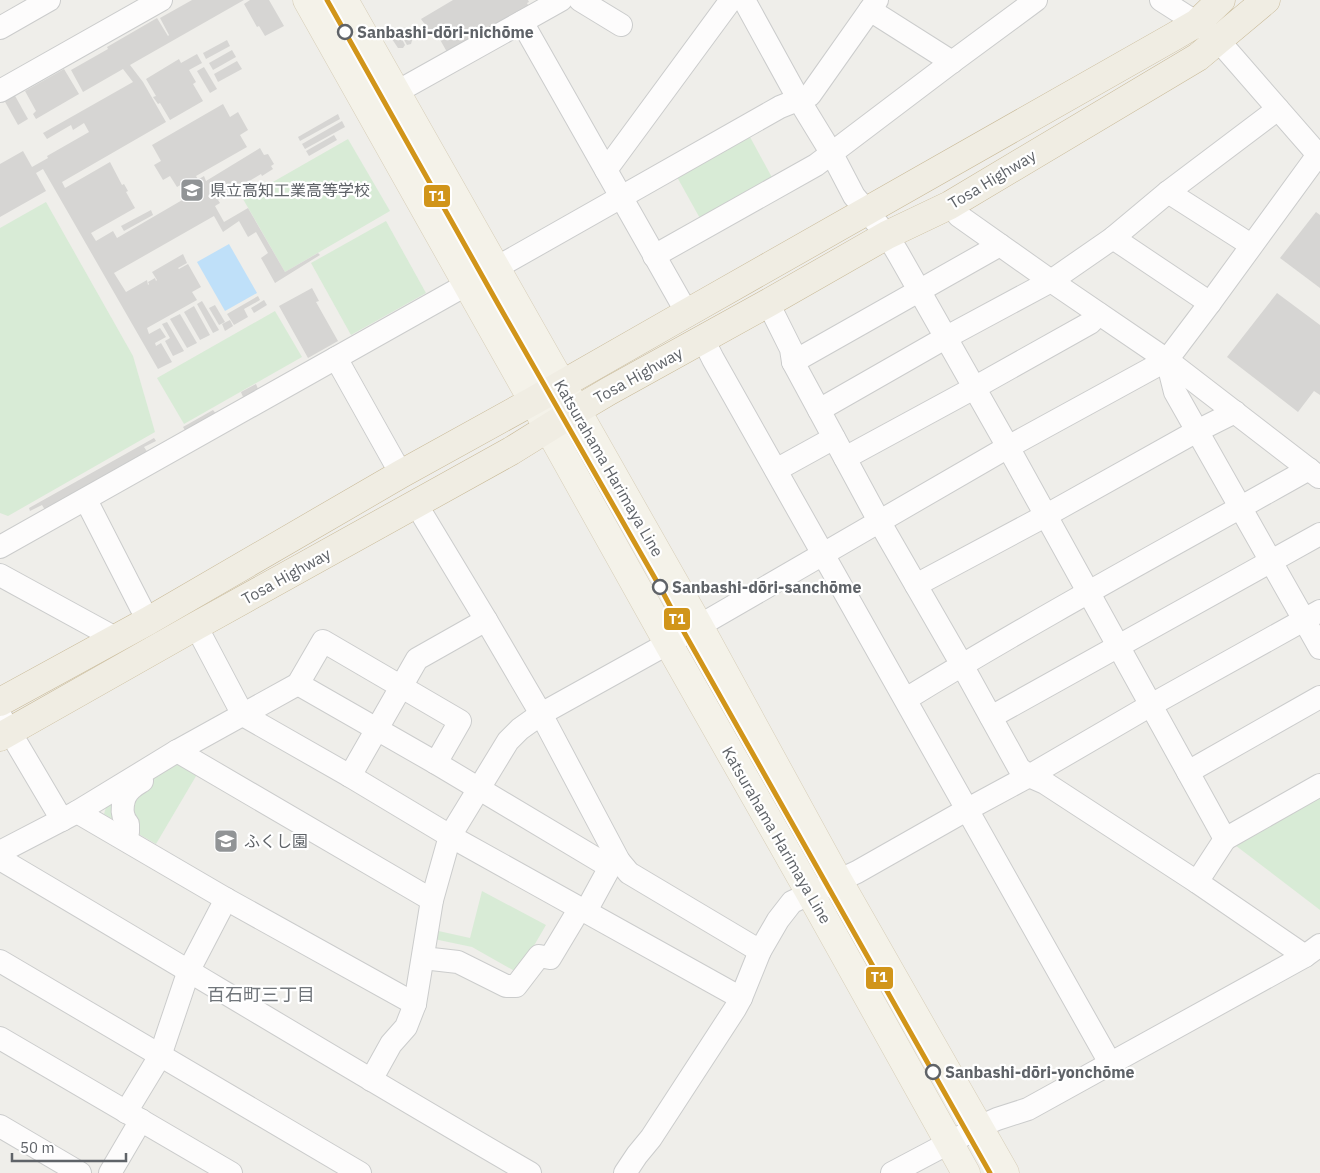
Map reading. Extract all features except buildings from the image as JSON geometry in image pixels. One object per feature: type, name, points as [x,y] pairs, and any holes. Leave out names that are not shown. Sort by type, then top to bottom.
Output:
[{"type":"highway","name":"Tosa Highway","points":[[0,702],[117,639],[401,474],[562,385],[1197,23],[1221,0]]},
{"type":"highway","name":"Tosa Highway","points":[[3,728],[196,626],[416,504],[511,451],[576,410],[887,235],[950,205],[1198,57],[1266,0]]},
{"type":"main road","name":"Katsurahama Harimaya Line","points":[[307,0],[966,1173]]},
{"type":"main road","name":"Katsurahama Harimaya Line","points":[[344,0],[699,626],[838,880],[1005,1173]]},
{"type":"street","points":[[0,28],[49,0]]},
{"type":"street","points":[[368,108],[561,0]]},
{"type":"street","points":[[580,0],[621,25]]},
{"type":"street","points":[[606,170],[731,0]]},
{"type":"street","points":[[744,0],[854,196],[868,210],[887,235],[1008,447],[1226,839]]},
{"type":"street","points":[[371,1080],[390,1044],[406,1027],[415,1004],[432,900],[450,836],[508,741],[520,729],[540,714],[699,626],[1008,447],[1167,360],[1319,155],[1218,40],[1197,23],[1161,0]]},
{"type":"street","points":[[0,91],[146,3]]},
{"type":"street","points":[[654,256],[816,165],[832,154],[952,62],[1020,4]]},
{"type":"street","points":[[0,547],[780,107],[810,95],[874,5],[952,62]]},
{"type":"street","points":[[522,22],[686,313]]},
{"type":"street","points":[[819,410],[1051,281],[1112,238],[1168,192],[1278,109]]},
{"type":"street","points":[[1168,192],[1251,245]]},
{"type":"street","points":[[906,699],[1088,592],[1241,508],[1315,473],[1167,360],[959,216],[950,205]]},
{"type":"street","points":[[1112,238],[1210,303]]},
{"type":"street","points":[[793,362],[1000,245]]},
{"type":"street","points":[[768,303],[791,349],[793,362],[834,438],[1019,768],[1197,882],[1313,951]]},
{"type":"street","points":[[845,458],[1090,323],[1099,314]]},
{"type":"street","points":[[703,339],[1110,1063]]},
{"type":"street","points":[[336,358],[401,474]]},
{"type":"street","points":[[1167,360],[1174,392],[1271,561],[1312,615],[1320,648]]},
{"type":"street","points":[[916,586],[1235,412]]},
{"type":"street","points":[[776,470],[834,438]]},
{"type":"street","points":[[86,500],[148,621]]},
{"type":"street","points":[[416,504],[540,714],[614,864]]},
{"type":"street","points":[[991,717],[1320,534]]},
{"type":"street","points":[[0,575],[117,639]]},
{"type":"street","points":[[625,1173],[690,1080],[741,998],[760,950],[778,920],[792,902],[857,872],[1312,615]]},
{"type":"street","points":[[350,776],[418,659],[486,620]]},
{"type":"street","points":[[196,626],[243,715],[450,836],[741,998]]},
{"type":"street","points":[[0,852],[182,760],[243,715],[298,684],[323,641],[460,721],[436,763]]},
{"type":"street","points":[[298,684],[614,864],[760,950]]},
{"type":"street","points":[[1188,772],[1320,697]]},
{"type":"street","points":[[3,728],[69,816],[226,899],[415,1004]]},
{"type":"street","points":[[133,832],[124,819],[123,807],[125,796],[132,788],[168,765],[179,766],[182,760]]},
{"type":"street","points":[[182,760],[432,900]]},
{"type":"street","points":[[1197,882],[1226,839],[1320,785]]},
{"type":"street","points":[[0,859],[530,1173]]},
{"type":"street","points":[[422,958],[458,962],[506,986],[516,986],[539,956],[550,958],[614,864]]},
{"type":"street","points":[[110,1173],[160,1056],[189,970],[226,899]]},
{"type":"street","points":[[892,1173],[979,1127],[1028,1109],[1313,951]]},
{"type":"street","points":[[0,961],[360,1173]]},
{"type":"street","points":[[0,1038],[230,1173]]},
{"type":"street","points":[[0,1126],[80,1173]]},
{"type":"green space","points":[[315,0],[330,0],[363,58],[351,64]]},
{"type":"green space","points":[[399,121],[477,259],[465,265],[388,127]]},
{"type":"green space","points":[[750,137],[775,183],[702,222],[677,177]]},
{"type":"green space","points":[[348,139],[390,211],[285,272],[243,199]]},
{"type":"green space","points":[[46,202],[133,356],[155,432],[8,516],[0,513],[0,228]]},
{"type":"green space","points":[[386,221],[426,293],[351,335],[311,263]]},
{"type":"green space","points":[[494,290],[528,350],[516,357],[481,297]]},
{"type":"green space","points":[[275,311],[302,357],[184,424],[157,378]]},
{"type":"green space","points":[[173,762],[199,771],[156,844],[104,814],[107,804]]},
{"type":"green space","points":[[1317,793],[1320,799],[1320,910],[1231,842]]},
{"type":"green space","points":[[482,891],[546,925],[518,973],[472,947],[434,939],[434,930],[470,938]]},
{"type":"water","points":[[229,244],[257,293],[225,311],[197,262]]},
{"type":"transit line","name":"T1","points":[[327,0],[990,1173]]},
{"type":"place","name":"Sanbashi-dōri-nichōme","points":[[345,32]]},
{"type":"place","name":"県立高知工業高等学校","points":[[192,190]]},
{"type":"place","name":"Sanbashi-dōri-sanchōme","points":[[660,587]]},
{"type":"place","name":"ふくし園","points":[[226,841]]},
{"type":"place","name":"Sanbashi-dōri-yonchōme","points":[[933,1072]]},
{"type":"district","name":"百石町三丁目","points":[[261,994]]}]
